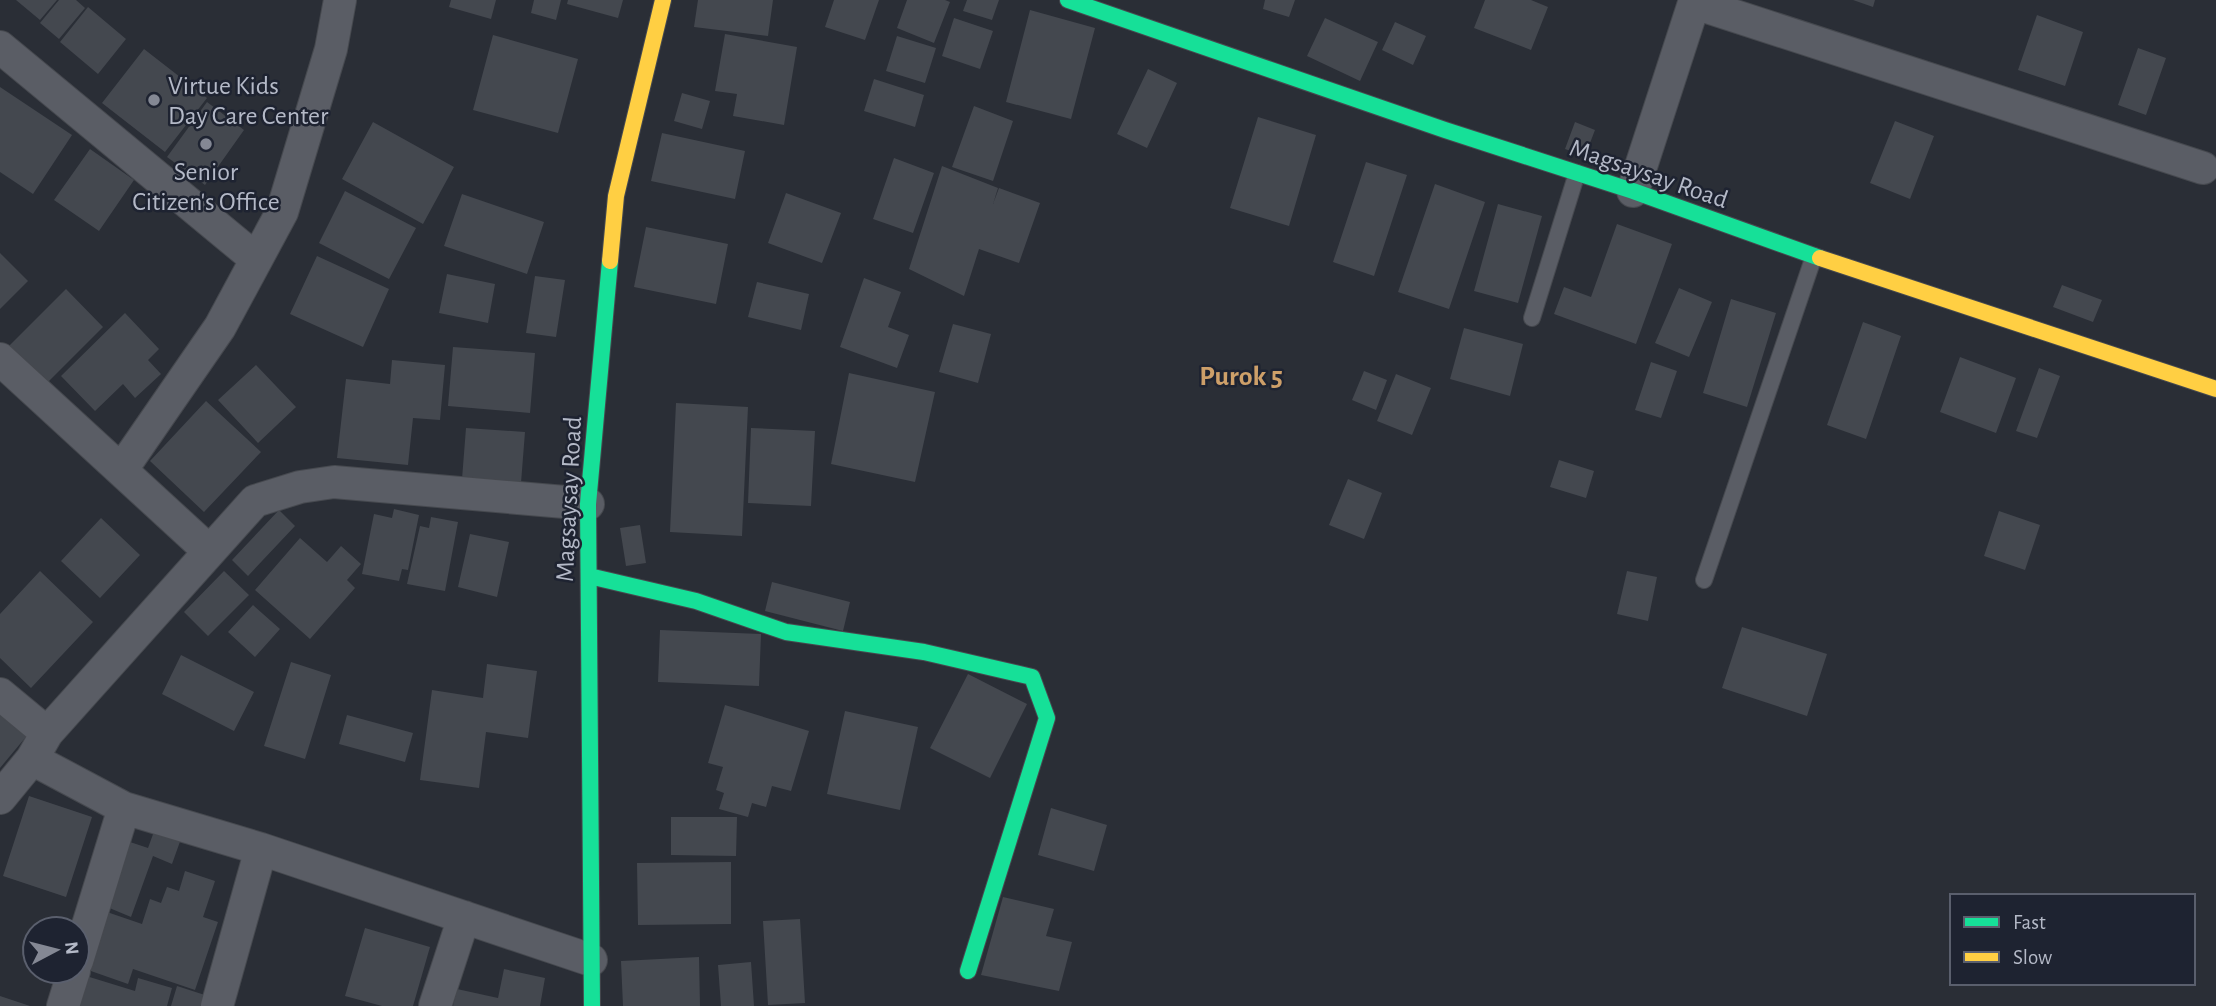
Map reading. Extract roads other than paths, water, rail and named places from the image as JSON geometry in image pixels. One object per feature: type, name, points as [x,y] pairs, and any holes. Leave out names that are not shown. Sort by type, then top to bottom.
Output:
[{"type":"street","points":[[122,469],[220,327],[282,212],[331,49],[340,0]]},
{"type":"street","name":"Magsaysay Road","points":[[592,1006],[589,504],[616,196],[663,0]]},
{"type":"street","name":"Magsaysay Road","points":[[1068,0],[1633,191],[1814,256],[2216,389]]},
{"type":"street","points":[[1633,191],[1695,1],[2203,168]]},
{"type":"street","points":[[0,47],[256,259]]},
{"type":"street","points":[[0,359],[209,551]]},
{"type":"street","points":[[0,798],[40,746],[209,551],[256,501],[300,487],[334,482],[589,504]]},
{"type":"street","points":[[589,576],[696,601],[786,632],[924,652],[1032,677],[1047,718],[968,971]]},
{"type":"street","points":[[0,694],[40,746],[124,808],[261,849],[591,960]]},
{"type":"street","points":[[91,915],[124,808]]},
{"type":"street","points":[[217,1006],[261,849]]},
{"type":"street","points":[[435,1006],[464,917]]},
{"type":"street","points":[[63,1006],[70,985]]},
{"type":"lane","points":[[1532,318],[1577,173]]},
{"type":"lane","points":[[1704,580],[1814,256]]},
{"type":"place","name":"Virtue Kids Day Care Center","points":[[154,100]]},
{"type":"place","name":"Senior Citizen's Office","points":[[206,144]]},
{"type":"district","name":"Purok 5","points":[[1241,375]]}]
